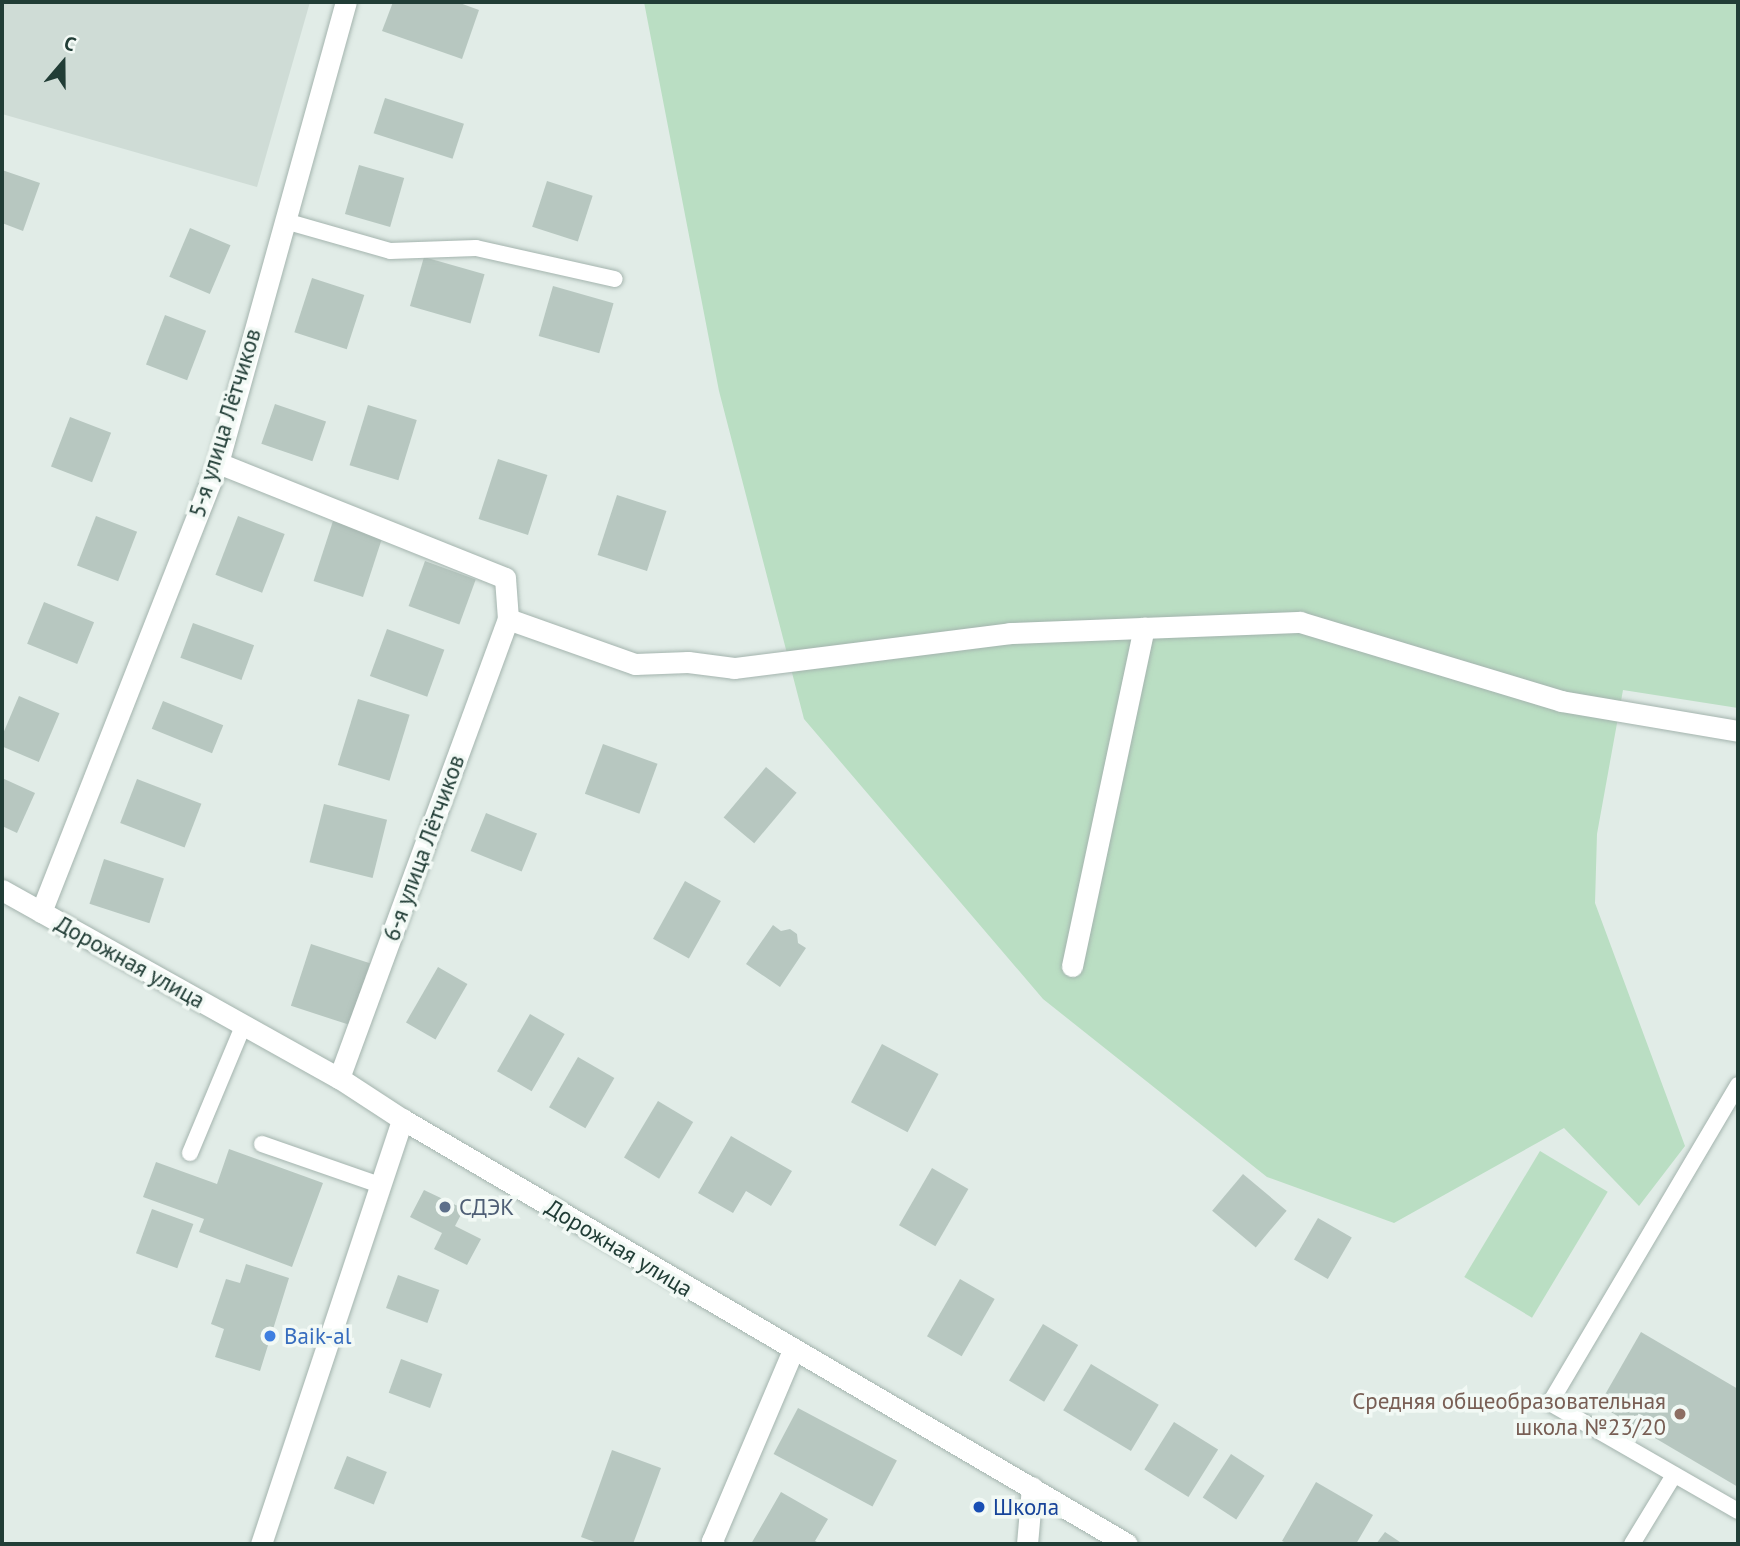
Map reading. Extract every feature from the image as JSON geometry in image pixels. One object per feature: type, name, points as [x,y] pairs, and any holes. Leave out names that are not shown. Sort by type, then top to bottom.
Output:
[{"type":"street","name":"5-я улица Лётчиков","points":[[41,912],[218,463],[346,2]]},
{"type":"street","points":[[218,463],[505,578],[508,619],[635,664],[688,663],[734,668],[1010,633],[1300,622],[1561,701],[1738,731]]},
{"type":"street","name":"6-я улица Лётчиков","points":[[340,1078],[508,619]]},
{"type":"street","points":[[1072,967],[1144,628]]},
{"type":"street","name":"Дорожная улица","points":[[2,890],[340,1078],[402,1119],[1127,1544]]},
{"type":"street","points":[[261,1544],[402,1119]]},
{"type":"street","points":[[713,1544],[793,1350]]},
{"type":"street","points":[[1027,1544],[1032,1487]]},
{"type":"lane","points":[[285,221],[390,251],[476,248],[615,279]]},
{"type":"lane","points":[[190,1153],[244,1024]]},
{"type":"lane","points":[[1738,1086],[1550,1403],[1738,1511]]},
{"type":"lane","points":[[262,1144],[380,1185]]},
{"type":"lane","points":[[1632,1544],[1674,1475]]},
{"type":"shaded area","points":[[2,2],[310,2],[257,187],[2,114]]},
{"type":"green space","points":[[644,2],[1738,2],[1738,708],[1623,690],[1597,834],[1595,903],[1685,1146],[1639,1206],[1564,1128],[1394,1223],[1267,1177],[1043,999],[804,719],[719,391]]},
{"type":"green space","points":[[1540,1151],[1608,1192],[1532,1318],[1464,1277]]},
{"type":"building","points":[[393,2],[457,2],[479,10],[462,59],[382,31]]},
{"type":"building","points":[[385,98],[464,124],[453,159],[374,133]]},
{"type":"building","points":[[359,165],[404,178],[390,227],[345,214]]},
{"type":"building","points":[[2,170],[40,183],[23,231],[2,223]]},
{"type":"building","points":[[547,181],[593,196],[578,241],[532,227]]},
{"type":"building","points":[[190,228],[231,245],[210,294],[169,277]]},
{"type":"building","points":[[424,257],[485,274],[471,323],[410,306]]},
{"type":"building","points":[[312,278],[364,295],[347,349],[294,332]]},
{"type":"building","points":[[553,286],[614,303],[599,353],[539,336]]},
{"type":"building","points":[[165,315],[206,331],[187,380],[146,364]]},
{"type":"building","points":[[275,404],[326,422],[312,461],[261,444]]},
{"type":"building","points":[[368,405],[417,420],[398,480],[350,465]]},
{"type":"building","points":[[70,417],[111,433],[92,482],[51,466]]},
{"type":"building","points":[[498,459],[547,475],[528,535],[479,519]]},
{"type":"building","points":[[617,495],[666,511],[647,571],[598,555]]},
{"type":"building","points":[[96,516],[137,532],[118,581],[77,565]]},
{"type":"building","points":[[238,516],[285,534],[262,593],[215,575]]},
{"type":"building","points":[[333,521],[382,537],[363,597],[314,581]]},
{"type":"building","points":[[425,561],[476,579],[459,625],[409,606]]},
{"type":"building","points":[[44,602],[94,622],[77,664],[27,644]]},
{"type":"building","points":[[193,623],[254,645],[241,680],[180,658]]},
{"type":"building","points":[[387,629],[444,650],[427,697],[370,676]]},
{"type":"building","points":[[19,696],[60,713],[39,762],[2,746],[2,736]]},
{"type":"building","points":[[358,699],[410,715],[389,781],[338,765]]},
{"type":"building","points":[[163,701],[223,725],[212,753],[152,729]]},
{"type":"building","points":[[603,744],[658,764],[639,814],[585,794]]},
{"type":"building","points":[[766,767],[797,793],[754,843],[724,818]]},
{"type":"building","points":[[2,778],[35,793],[17,833],[2,826]]},
{"type":"building","points":[[137,779],[201,804],[185,848],[120,823]]},
{"type":"building","points":[[324,804],[387,820],[373,878],[309,862]]},
{"type":"building","points":[[486,813],[537,834],[522,872],[471,851]]},
{"type":"building","points":[[104,859],[164,878],[149,923],[89,904]]},
{"type":"building","points":[[685,881],[721,901],[689,959],[653,939]]},
{"type":"building","points":[[773,925],[781,931],[790,929],[797,934],[798,943],[806,948],[780,987],[746,964]]},
{"type":"building","points":[[311,944],[370,963],[350,1025],[291,1006]]},
{"type":"building","points":[[438,967],[467,984],[435,1039],[406,1022]]},
{"type":"building","points":[[530,1014],[565,1034],[532,1091],[497,1071]]},
{"type":"building","points":[[882,1044],[939,1074],[908,1132],[851,1102]]},
{"type":"building","points":[[578,1057],[614,1078],[585,1128],[549,1107]]},
{"type":"building","points":[[658,1101],[693,1122],[659,1179],[624,1158]]},
{"type":"building","points":[[731,1136],[792,1171],[771,1206],[746,1191],[733,1213],[698,1193]]},
{"type":"building","points":[[229,1149],[323,1183],[292,1267],[199,1232],[204,1219],[143,1197],[156,1162],[217,1184]]},
{"type":"building","points":[[932,1168],[968,1189],[935,1246],[899,1225]]},
{"type":"building","points":[[1243,1174],[1287,1211],[1256,1247],[1212,1211]]},
{"type":"building","points":[[424,1190],[464,1209],[455,1226],[481,1239],[467,1265],[434,1249],[442,1233],[410,1217]]},
{"type":"building","points":[[152,1209],[193,1224],[177,1268],[136,1253]]},
{"type":"building","points":[[1318,1218],[1352,1238],[1328,1279],[1294,1260]]},
{"type":"building","points":[[246,1264],[289,1278],[260,1371],[215,1357],[224,1329],[211,1324],[226,1279],[240,1283]]},
{"type":"building","points":[[398,1275],[439,1290],[427,1323],[386,1308]]},
{"type":"building","points":[[960,1279],[995,1299],[962,1356],[927,1336]]},
{"type":"building","points":[[1043,1324],[1078,1345],[1044,1402],[1009,1381]]},
{"type":"building","name":"Средняя общеобразовательная школа №23/20","points":[[1641,1332],[1738,1389],[1738,1487],[1599,1405]]},
{"type":"building","points":[[401,1359],[442,1374],[430,1408],[389,1393]]},
{"type":"building","points":[[1091,1364],[1159,1405],[1131,1451],[1063,1410]]},
{"type":"building","points":[[798,1408],[897,1461],[872,1506],[774,1454]]},
{"type":"building","points":[[1174,1422],[1218,1450],[1188,1497],[1144,1469]]},
{"type":"building","points":[[612,1450],[661,1468],[633,1544],[600,1544],[581,1537]]},
{"type":"building","points":[[1231,1454],[1265,1476],[1236,1519],[1203,1498]]},
{"type":"building","points":[[347,1456],[387,1472],[374,1505],[334,1488]]},
{"type":"building","points":[[1316,1482],[1373,1515],[1356,1544],[1288,1544],[1282,1541]]},
{"type":"building","points":[[781,1492],[828,1519],[815,1541],[821,1544],[751,1544]]},
{"type":"building","points":[[1385,1532],[1403,1544],[1376,1544]]},
{"type":"place","name":"СДЭК","points":[[445,1207]]},
{"type":"place","name":"Baik-al","points":[[270,1336]]},
{"type":"place","name":"Средняя общеобразовательная школа №23/20","points":[[1680,1414]]},
{"type":"place","name":"Школа","points":[[979,1507]]}]
